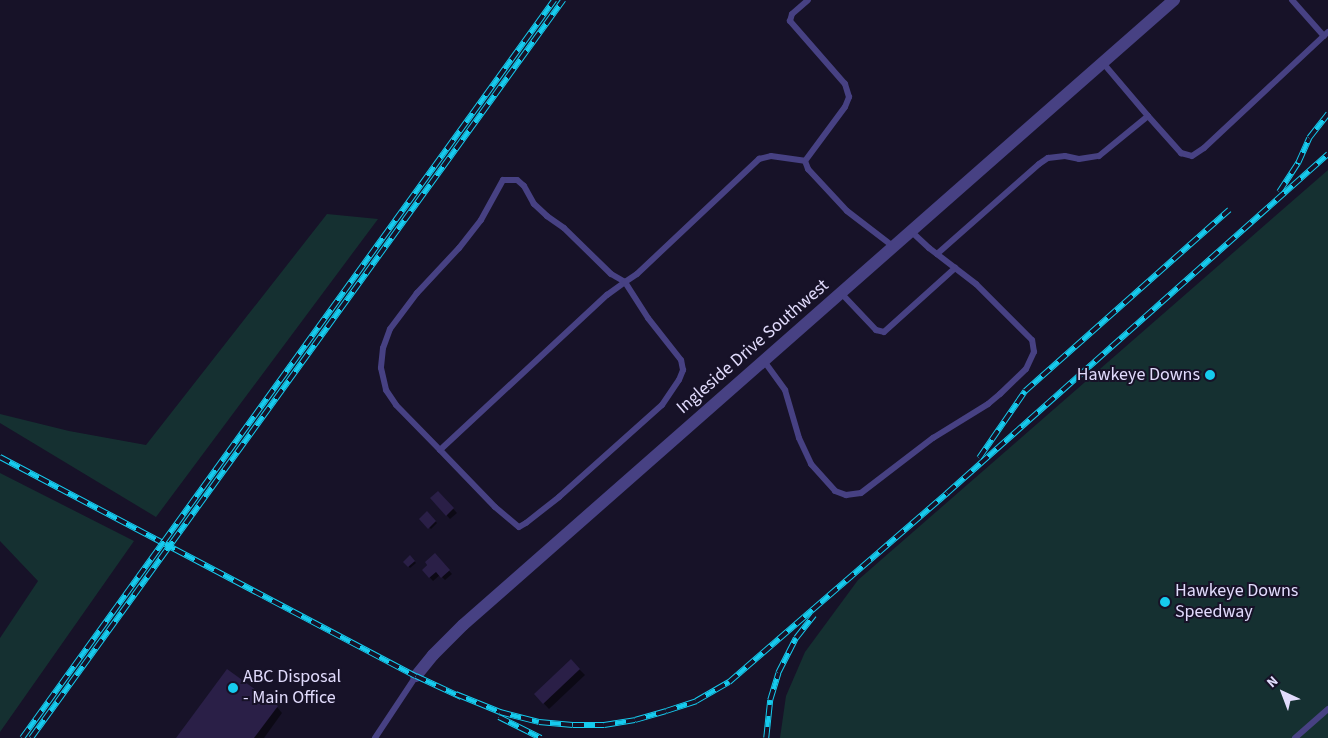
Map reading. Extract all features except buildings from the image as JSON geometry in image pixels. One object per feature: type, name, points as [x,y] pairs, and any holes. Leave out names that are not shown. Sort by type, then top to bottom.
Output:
[{"type":"street","name":"Ingleside Drive Southwest","points":[[416,676],[433,655],[463,625],[1174,0]]},
{"type":"lane","points":[[805,162],[845,107],[849,97],[845,84],[790,21],[792,14],[808,0]]},
{"type":"lane","points":[[1103,63],[1181,153],[1192,156],[1204,148],[1326,34],[1292,0]]},
{"type":"lane","points":[[937,254],[1048,158],[1079,159],[1099,156],[1148,116]]},
{"type":"lane","points":[[440,450],[607,295],[637,274],[758,159],[771,156],[805,162]]},
{"type":"lane","points":[[805,162],[808,169],[847,211],[894,247]]},
{"type":"lane","points":[[503,180],[517,180],[524,186],[534,204],[564,228],[611,274],[625,282],[648,318],[681,360],[683,370],[679,380],[662,405],[559,497],[519,527],[495,508],[440,450],[396,405],[386,390],[381,368],[383,348],[390,329],[417,293],[459,248],[481,220],[503,180]]},
{"type":"lane","points":[[764,361],[785,390],[799,438],[811,464],[835,491],[846,495],[861,493],[932,438],[988,404],[1026,369],[1034,352],[1032,340],[976,284],[911,231]]},
{"type":"lane","points":[[841,293],[876,330],[884,332],[955,268]]},
{"type":"lane","name":"Ingleside Drive Southwest","points":[[375,738],[416,676]]},
{"type":"lane","points":[[1295,738],[1328,709]]},
{"type":"green space","name":"Hawkeye Downs","points":[[1328,170],[1328,738],[780,738],[786,696],[805,652],[858,580]]},
{"type":"green space","points":[[327,214],[378,219],[156,517],[0,423],[0,414],[69,431],[146,445]]},
{"type":"green space","points":[[0,473],[134,541],[0,732],[0,638],[38,581],[0,541]]},
{"type":"railway","points":[[22,738],[554,0]]},
{"type":"railway","points":[[31,738],[563,0]]},
{"type":"railway","points":[[1279,192],[1298,163],[1309,138],[1328,114]]},
{"type":"railway","points":[[456,694],[500,712],[539,722],[604,725],[635,720],[696,701],[729,682],[947,493],[1328,154]]},
{"type":"railway","points":[[979,458],[1025,391],[1229,210]]},
{"type":"railway","points":[[0,457],[416,676],[461,697]]},
{"type":"railway","points":[[766,738],[770,700],[778,673],[796,638],[814,615]]},
{"type":"railway","points":[[499,717],[541,738]]},
{"type":"place","name":"Hawkeye Downs","points":[[1210,375]]},
{"type":"place","name":"Hawkeye Downs Speedway","points":[[1165,602]]},
{"type":"place","name":"ABC Disposal - Main Office","points":[[233,688]]}]
